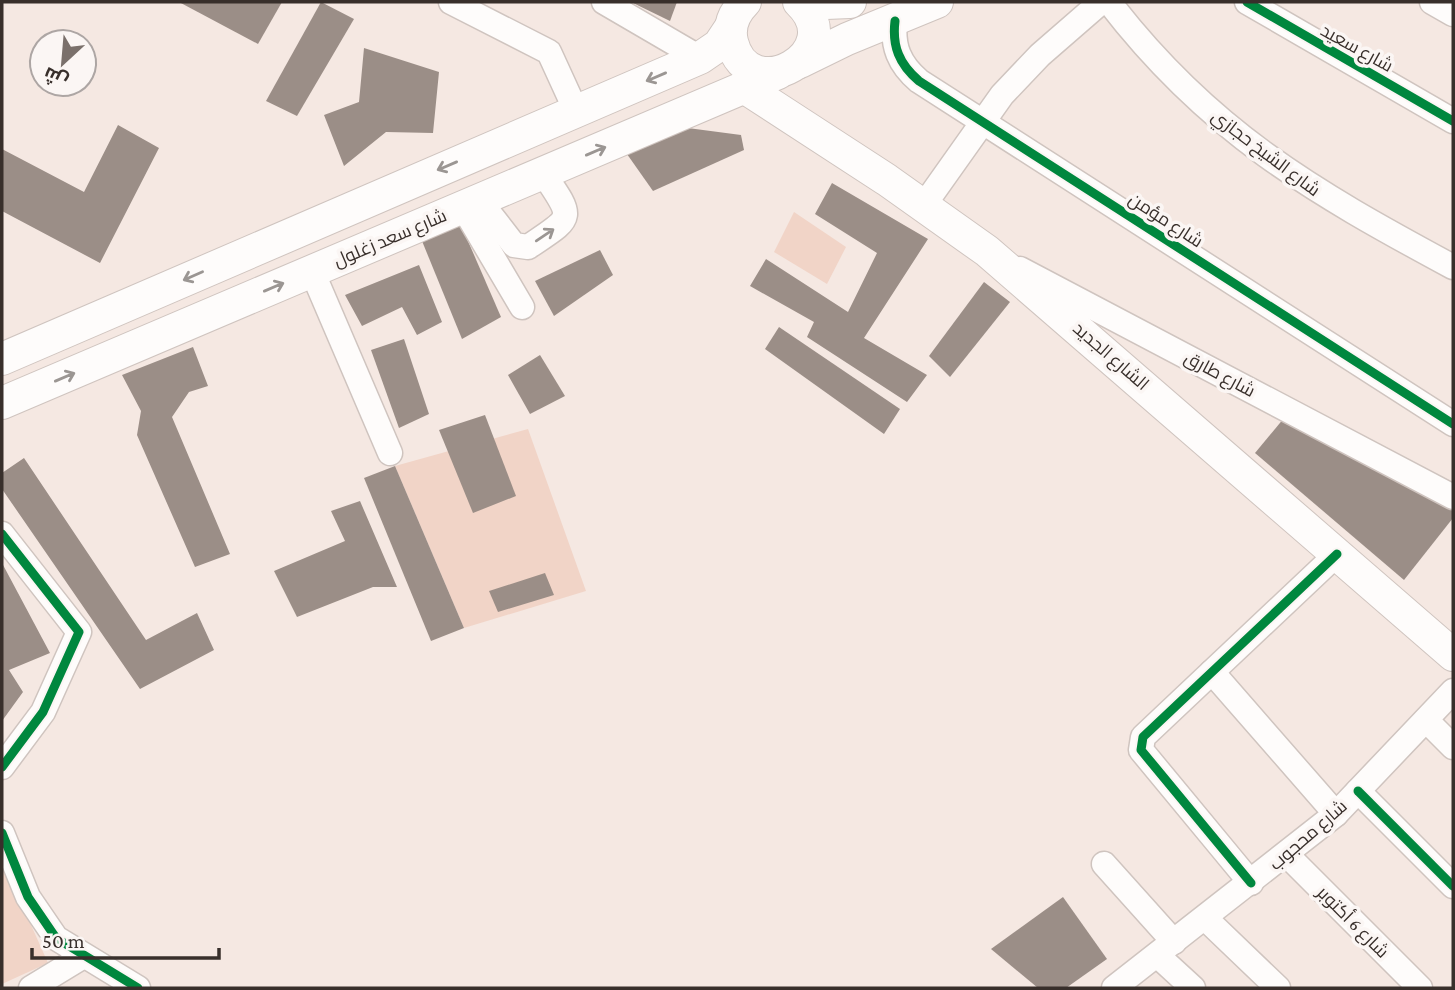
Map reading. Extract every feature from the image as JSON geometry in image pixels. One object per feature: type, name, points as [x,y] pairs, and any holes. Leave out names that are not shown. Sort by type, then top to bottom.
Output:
[{"type":"main road","points":[[800,3],[850,2]]},
{"type":"main road","name":"شارع سعد زغلول","points":[[2,403],[789,68],[847,39],[937,2]]},
{"type":"main road","points":[[733,12],[731,37],[739,58],[757,71],[789,68],[813,40],[809,15],[800,3]]},
{"type":"main road","points":[[2,359],[700,58],[719,45],[733,12]]},
{"type":"main road","name":"الشارع الجديد","points":[[744,87],[924,205],[987,251],[1453,655]]},
{"type":"main road","points":[[295,231],[312,271]]},
{"type":"street","points":[[451,2],[549,52],[576,111]]},
{"type":"street","points":[[604,2],[700,58]]},
{"type":"street","points":[[924,205],[982,121],[1040,55],[1101,2]]},
{"type":"street","name":"شارع الشيخ حجازي","points":[[1109,2],[1146,50],[1185,89],[1269,160],[1352,214],[1453,267]]},
{"type":"street","name":"شارع سعيد","points":[[1247,2],[1453,121]]},
{"type":"street","points":[[1432,2],[1453,15]]},
{"type":"street","name":"شارع مؤمن","points":[[895,21],[895,46],[911,74],[1453,424]]},
{"type":"street","points":[[789,68],[780,97],[783,106],[795,121]]},
{"type":"street","points":[[471,204],[514,245],[528,247],[561,224],[567,215],[565,205],[543,173]]},
{"type":"street","points":[[471,204],[522,307]]},
{"type":"street","name":"شارع طارق","points":[[987,251],[1453,497]]},
{"type":"street","points":[[312,271],[390,453]]},
{"type":"street","points":[[2,534],[79,632],[43,712],[2,767]]},
{"type":"street","points":[[1251,883],[1141,750],[1140,744],[1143,737],[1337,554]]},
{"type":"street","points":[[1212,672],[1336,814]]},
{"type":"street","name":"شارع محجوب","points":[[1114,988],[1206,919],[1336,814],[1453,691]]},
{"type":"street","points":[[1426,720],[1453,747]]},
{"type":"street","points":[[1358,791],[1453,886]]},
{"type":"street","points":[[2,833],[42,921],[56,938],[82,957],[138,988]]},
{"type":"street","name":"شارع 6 أكتوبر","points":[[1287,855],[1420,988]]},
{"type":"street","points":[[1104,863],[1193,988]]},
{"type":"street","points":[[1206,919],[1278,988]]},
{"type":"street","points":[[31,988],[82,957]]},
{"type":"shaded area","points":[[794,212],[846,247],[827,284],[774,252]]},
{"type":"shaded area","points":[[528,429],[586,591],[464,628],[395,466]]},
{"type":"shaded area","points":[[2,860],[48,963],[2,984]]},
{"type":"building","points":[[179,2],[282,2],[258,44]]},
{"type":"building","points":[[321,2],[354,19],[297,116],[266,101]]},
{"type":"building","points":[[631,2],[677,2],[670,21]]},
{"type":"building","points":[[364,48],[439,72],[433,133],[386,132],[344,166],[324,115],[359,102]]},
{"type":"building","points":[[118,125],[159,148],[100,263],[2,211],[2,149],[84,192]]},
{"type":"building","points":[[665,125],[741,135],[744,150],[653,191],[622,147]]},
{"type":"building","points":[[832,183],[928,239],[864,338],[927,375],[907,402],[807,337],[814,322],[750,286],[766,259],[848,312],[877,253],[815,214]]},
{"type":"building","points":[[461,225],[501,317],[462,339],[422,241]]},
{"type":"building","points":[[600,250],[613,275],[554,316],[535,281]]},
{"type":"building","points":[[419,265],[442,322],[417,335],[402,307],[362,326],[345,295]]},
{"type":"building","points":[[984,282],[1010,302],[950,377],[929,356]]},
{"type":"building","points":[[779,327],[900,409],[884,434],[765,349]]},
{"type":"building","points":[[404,339],[429,414],[399,428],[371,350]]},
{"type":"building","points":[[193,347],[208,386],[189,392],[172,417],[230,554],[195,567],[137,435],[141,411],[122,375]]},
{"type":"building","points":[[540,355],[565,396],[530,414],[508,375]]},
{"type":"building","points":[[1289,412],[1453,504],[1453,518],[1404,580],[1255,453]]},
{"type":"building","points":[[485,415],[516,496],[473,513],[439,430]]},
{"type":"building","points":[[24,458],[146,640],[197,613],[214,650],[140,689],[2,489],[2,473]]},
{"type":"building","points":[[395,466],[464,628],[431,641],[364,478]]},
{"type":"building","points":[[360,501],[397,587],[373,587],[297,617],[274,571],[345,541],[331,511]]},
{"type":"building","points":[[2,563],[50,653],[9,670],[23,692],[2,721]]},
{"type":"building","points":[[545,573],[554,595],[498,612],[489,591]]},
{"type":"building","points":[[1063,897],[1107,959],[1066,988],[1038,988],[991,949]]},
{"type":"cycle path","points":[[1247,2],[1453,121]]},
{"type":"cycle path","points":[[895,21],[898,54],[906,68],[919,81],[1453,424]]},
{"type":"cycle path","points":[[2,534],[79,632],[43,712],[2,767]]},
{"type":"cycle path","points":[[1251,883],[1141,750],[1143,737],[1337,554]]},
{"type":"cycle path","points":[[1358,791],[1453,886]]},
{"type":"cycle path","points":[[2,833],[28,897],[56,938],[138,988]]}]
